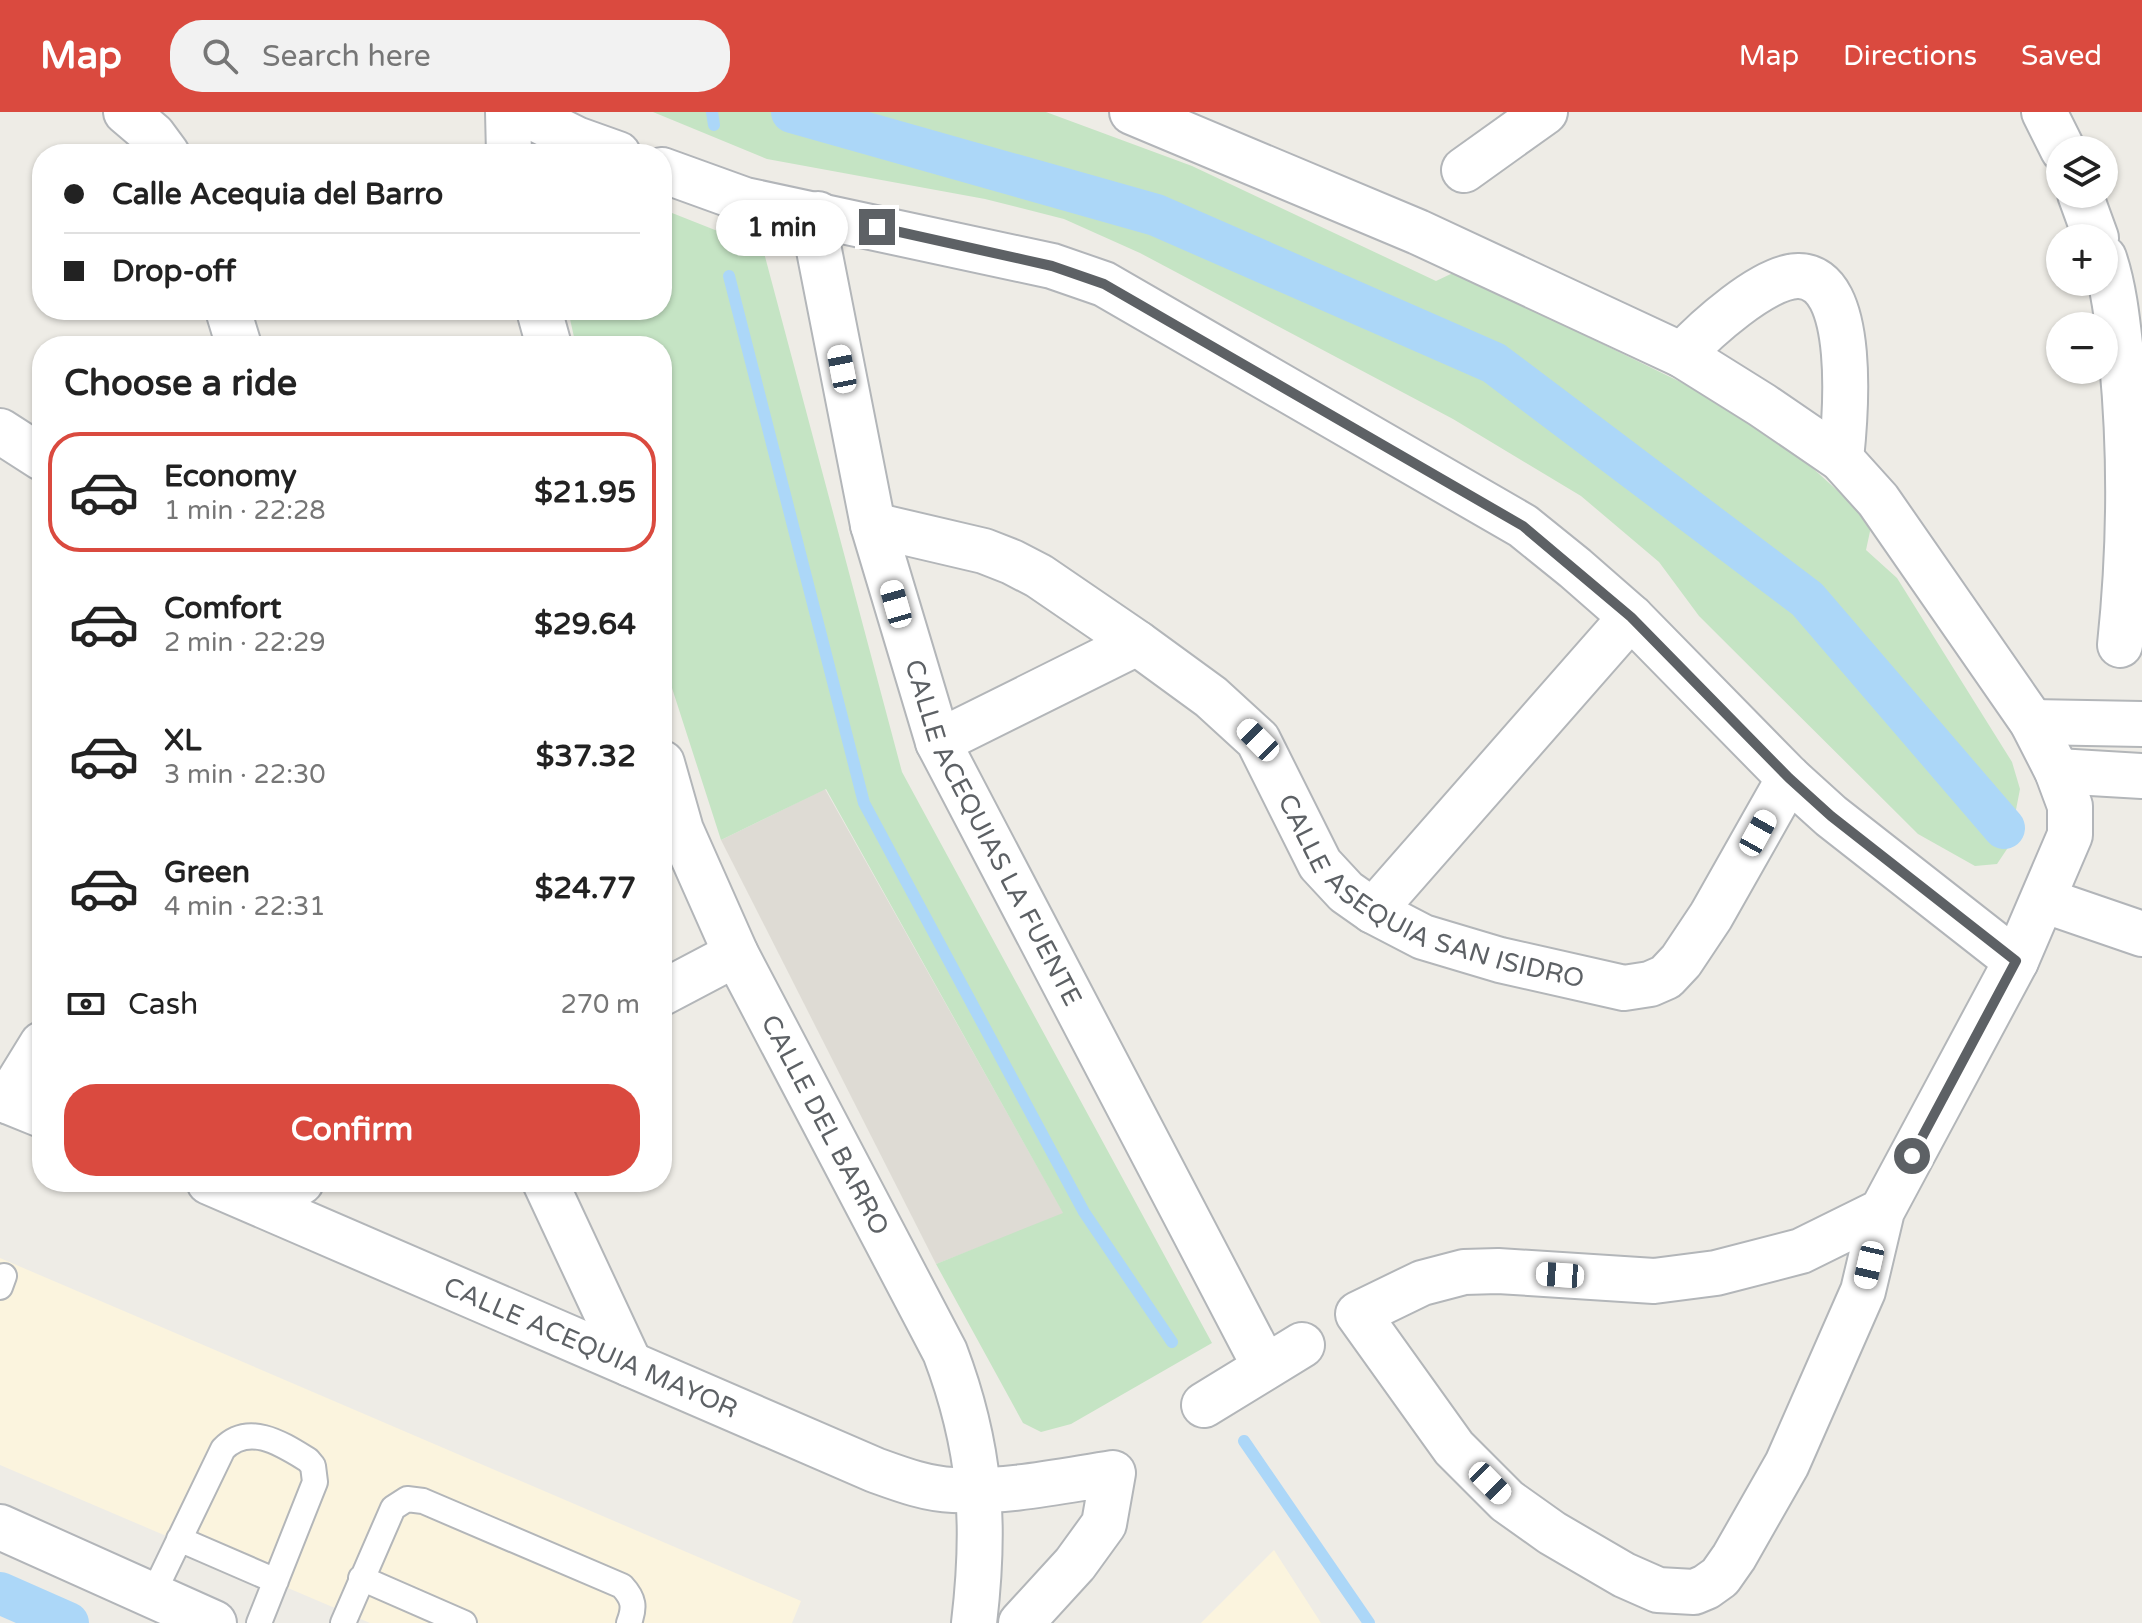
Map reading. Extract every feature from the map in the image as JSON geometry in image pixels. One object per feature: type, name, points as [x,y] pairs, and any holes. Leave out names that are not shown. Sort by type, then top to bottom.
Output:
[{"type":"street","points":[[126,112],[160,144]]},
{"type":"street","points":[[508,112],[509,144]]},
{"type":"street","points":[[522,112],[590,144]]},
{"type":"street","points":[[1132,112],[1418,232],[1682,355],[1841,459],[1878,500],[2032,722],[2057,771],[2070,806],[2070,835],[2016,961],[1882,1211],[1863,1291],[1787,1464],[1720,1577],[1694,1592],[1658,1590],[1624,1575],[1552,1533],[1507,1501],[1454,1448],[1358,1314],[1422,1283],[1464,1272],[1498,1271],[1654,1281],[1716,1273],[1801,1251],[1882,1211]]},
{"type":"street","points":[[1464,170],[1545,112]]},
{"type":"street","points":[[2044,112],[2056,136]]},
{"type":"street","points":[[672,174],[745,200],[1052,266],[1104,284],[1523,526],[1631,617],[1789,778],[1831,816],[2016,961]]},
{"type":"street","name":"CALLE ACEQUIAS LA FUENTE","points":[[818,214],[818,245],[873,525],[938,742],[1284,1356],[1204,1405]]},
{"type":"street","points":[[1682,355],[1710,325],[1773,283],[1798,276],[1815,282],[1829,296],[1841,323],[1847,408],[1841,459]]},
{"type":"street","points":[[2112,296],[2119,334],[2129,431],[2128,572],[2120,645]]},
{"type":"street","points":[[0,431],[32,452]]},
{"type":"street","name":"CALLE ASEQUIA SAN ISIDRO","points":[[873,525],[984,551],[1012,562],[1039,576],[1137,643],[1211,697],[1258,740],[1320,864],[1346,892],[1373,911],[1423,937],[1500,960],[1624,988],[1650,984],[1666,977],[1681,961],[1711,916],[1789,778]]},
{"type":"street","points":[[1373,911],[1631,617]]},
{"type":"street","points":[[938,742],[1137,643]]},
{"type":"street","points":[[2032,722],[2142,724]]},
{"type":"street","points":[[2057,771],[2142,776]]},
{"type":"street","name":"CALLE DEL BARRO","points":[[672,798],[681,830],[736,954],[945,1352],[962,1398],[980,1490],[980,1550],[974,1623]]},
{"type":"street","points":[[2043,900],[2142,934]]},
{"type":"street","points":[[672,988],[736,954]]},
{"type":"street","points":[[16,1104],[32,1067]]},
{"type":"street","name":"CALLE ACEQUIA MAYOR","points":[[234,1192],[875,1470],[928,1487],[980,1490],[1113,1473],[1104,1524],[1075,1564],[1021,1623]]},
{"type":"street","points":[[261,1203],[282,1192]]},
{"type":"street","points":[[550,1192],[630,1364]]},
{"type":"street","points":[[0,1527],[214,1623]]},
{"type":"lane","points":[[152,1596],[223,1449],[232,1440],[243,1436],[267,1438],[308,1460],[315,1473],[309,1500],[259,1623]]},
{"type":"lane","points":[[343,1623],[393,1508],[407,1499],[423,1501],[622,1586],[632,1596],[634,1609],[629,1623]]},
{"type":"lane","points":[[179,1539],[276,1581]]},
{"type":"lane","points":[[361,1578],[464,1623]]},
{"type":"shaded area","points":[[825,789],[1064,1214],[936,1264],[721,840]]},
{"type":"shaded area","points":[[0,1258],[801,1601],[792,1623],[370,1623],[0,1465]]},
{"type":"shaded area","points":[[1274,1550],[1321,1623],[1201,1623]]},
{"type":"green space","points":[[653,112],[1046,112],[1192,166],[1436,281],[1455,272],[1701,392],[1796,453],[1872,522],[1866,550],[1897,578],[2012,762],[2020,789],[2009,846],[1997,864],[1975,866],[1918,834],[1699,616],[1659,562],[1581,496],[1453,419],[1140,253],[1064,219],[985,199],[767,159]]},
{"type":"green space","points":[[672,213],[763,249],[902,772],[1212,1343],[1071,1424],[1041,1432],[1023,1423],[936,1264],[1063,1213],[826,789],[721,840],[672,688],[672,336],[574,336],[570,320],[672,320]]},
{"type":"waterway","points":[[712,112],[714,125]]},
{"type":"waterway","points":[[792,112],[1156,215],[1494,363],[1807,599],[2004,828]]},
{"type":"waterway","points":[[729,276],[864,803],[1084,1212],[1172,1342]]},
{"type":"waterway","points":[[1244,1441],[1369,1623]]},
{"type":"waterway","points":[[0,1593],[68,1623]]},
{"type":"route","points":[[877,227],[1052,266],[1104,284],[1523,526],[1631,617],[1789,778],[1831,816],[2016,961],[1912,1156]]}]
